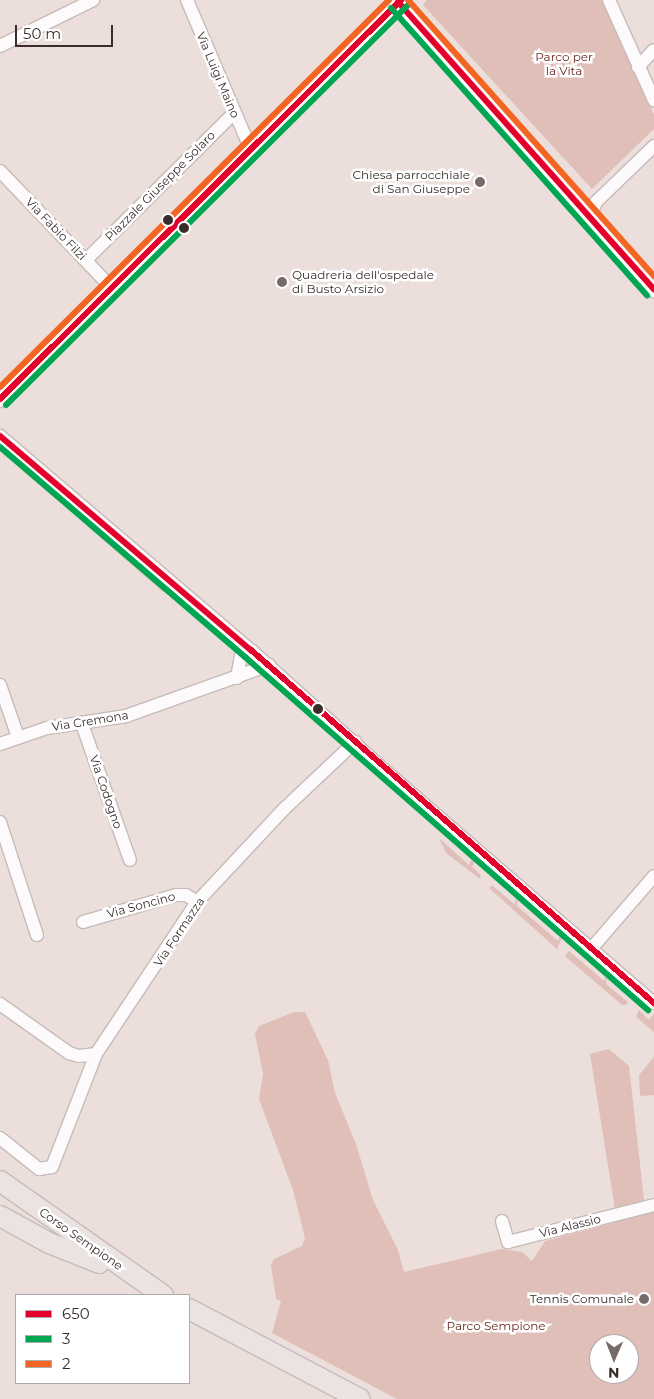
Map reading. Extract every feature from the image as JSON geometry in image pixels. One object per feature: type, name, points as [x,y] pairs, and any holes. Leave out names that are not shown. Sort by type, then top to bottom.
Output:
[{"type":"main road","name":"Corso Sempione","points":[[0,1181],[161,1294]]},
{"type":"main road","name":"Corso Sempione","points":[[0,1216],[49,1243],[89,1258],[160,1294]]},
{"type":"main road","points":[[190,1310],[360,1399]]},
{"type":"street","points":[[0,46],[93,0]]},
{"type":"street","name":"Via Luigi Maino","points":[[187,0],[251,150]]},
{"type":"street","points":[[609,0],[654,100]]},
{"type":"street","points":[[0,399],[399,1],[654,289]]},
{"type":"street","points":[[638,67],[654,50]]},
{"type":"street","name":"Piazzale Giuseppe Solaro","points":[[86,260],[234,113]]},
{"type":"street","points":[[590,217],[596,202],[654,146]]},
{"type":"street","name":"Via Fabio Filzi","points":[[0,171],[112,288]]},
{"type":"street","points":[[0,436],[208,615],[252,650],[654,1003]]},
{"type":"street","points":[[237,678],[242,650],[239,640]]},
{"type":"street","name":"Via Cremona","points":[[0,744],[47,728],[126,716],[269,665]]},
{"type":"street","points":[[0,685],[18,737]]},
{"type":"street","name":"Via Codogno","points":[[82,724],[130,860]]},
{"type":"street","name":"Via Formazza","points":[[0,1138],[39,1169],[52,1167],[96,1054],[197,902],[279,814],[355,742]]},
{"type":"street","points":[[0,822],[37,935]]},
{"type":"street","points":[[591,949],[654,876]]},
{"type":"street","name":"Via Soncino","points":[[83,922],[179,894],[197,902]]},
{"type":"street","points":[[0,1004],[69,1053],[80,1056],[96,1054]]},
{"type":"street","name":"Via Alassio","points":[[502,1221],[508,1242],[654,1204]]},
{"type":"green space","name":"Parco per la Vita","points":[[427,0],[606,0],[654,115],[654,129],[592,189],[423,5]]},
{"type":"green space","points":[[0,446],[60,497],[57,500],[0,451]]},
{"type":"green space","points":[[89,522],[166,588],[163,592],[86,525]]},
{"type":"green space","points":[[439,838],[469,865],[473,857],[476,859],[472,867],[481,875],[480,879],[446,853]]},
{"type":"green space","points":[[492,885],[514,904],[518,896],[517,906],[558,941],[561,933],[563,935],[557,949],[489,888]]},
{"type":"green space","points":[[569,951],[604,981],[607,973],[606,984],[628,1002],[626,1005],[622,1005],[565,956]]},
{"type":"green space","points":[[639,1010],[649,1020],[654,1014],[654,1032],[636,1017]]},
{"type":"green space","name":"Parco Sempione","points":[[294,1012],[305,1012],[328,1060],[335,1093],[356,1144],[373,1200],[398,1250],[404,1272],[502,1249],[522,1252],[532,1261],[545,1241],[654,1212],[654,1399],[397,1399],[272,1333],[281,1301],[276,1299],[271,1265],[274,1259],[302,1246],[305,1238],[293,1190],[259,1099],[263,1074],[255,1034],[259,1026]]},
{"type":"green space","points":[[609,1049],[629,1066],[644,1200],[615,1209],[590,1054]]},
{"type":"green space","points":[[654,1057],[654,1095],[640,1096],[639,1075]]},
{"type":"transit line","name":"2","points":[[0,387],[389,0]]},
{"type":"transit line","name":"650","points":[[0,399],[401,0]]},
{"type":"transit line","name":"2","points":[[408,0],[654,276]]},
{"type":"transit line","name":"650","points":[[398,2],[654,289]]},
{"type":"transit line","name":"3","points":[[6,405],[407,6]]},
{"type":"transit line","name":"3","points":[[391,8],[647,295]]},
{"type":"transit line","name":"650","points":[[0,436],[251,650],[654,1003]]},
{"type":"transit line","name":"3","points":[[0,447],[245,657],[648,1010]]},
{"type":"place","name":"Chiesa parrocchiale di San Giuseppe","points":[[480,182]]},
{"type":"place","name":"Quadreria dell'ospedale di Busto Arsizio","points":[[282,282]]},
{"type":"place","name":"Tennis Comunale","points":[[644,1299]]}]
